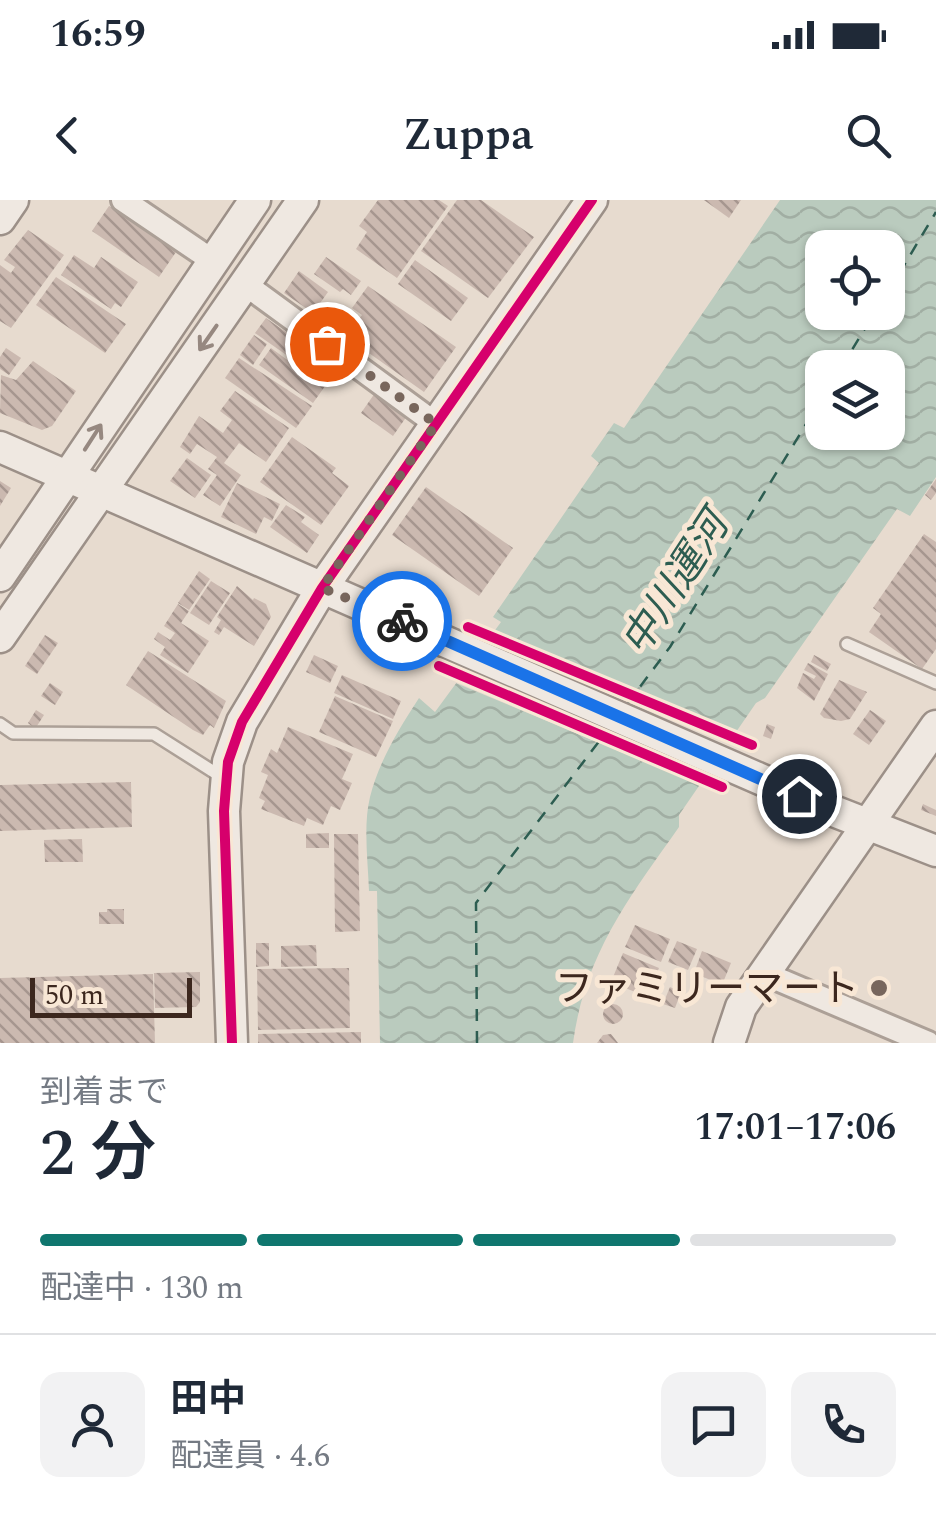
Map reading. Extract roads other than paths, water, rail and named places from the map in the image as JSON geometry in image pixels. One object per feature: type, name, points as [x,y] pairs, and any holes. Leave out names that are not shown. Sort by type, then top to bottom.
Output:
[{"type":"street","points":[[122,200],[213,261]]},
{"type":"street","points":[[0,576],[255,200]]},
{"type":"street","points":[[0,636],[304,200]]},
{"type":"street","points":[[232,1043],[224,811],[228,762],[242,722],[322,588],[592,200]]},
{"type":"street","points":[[245,284],[436,424]]},
{"type":"street","points":[[0,447],[735,769],[936,851]]},
{"type":"street","points":[[729,1043],[741,1007],[936,726]]},
{"type":"street","points":[[763,974],[921,1041]]},
{"type":"lane","points":[[847,644],[936,683]]},
{"type":"lane","points":[[0,724],[13,733],[154,734],[226,780]]},
{"type":"water","name":"中川運河","points":[[780,200],[936,200],[936,477],[910,516],[897,509],[679,815],[679,827],[627,903],[599,954],[579,1011],[573,1043],[380,1043],[377,891],[369,891],[366,832],[370,797],[379,771],[419,698],[435,712],[501,622],[493,617],[599,463],[591,456],[614,423],[624,428]]},
{"type":"place","name":"ファミリーマート","points":[[879,988]]}]
